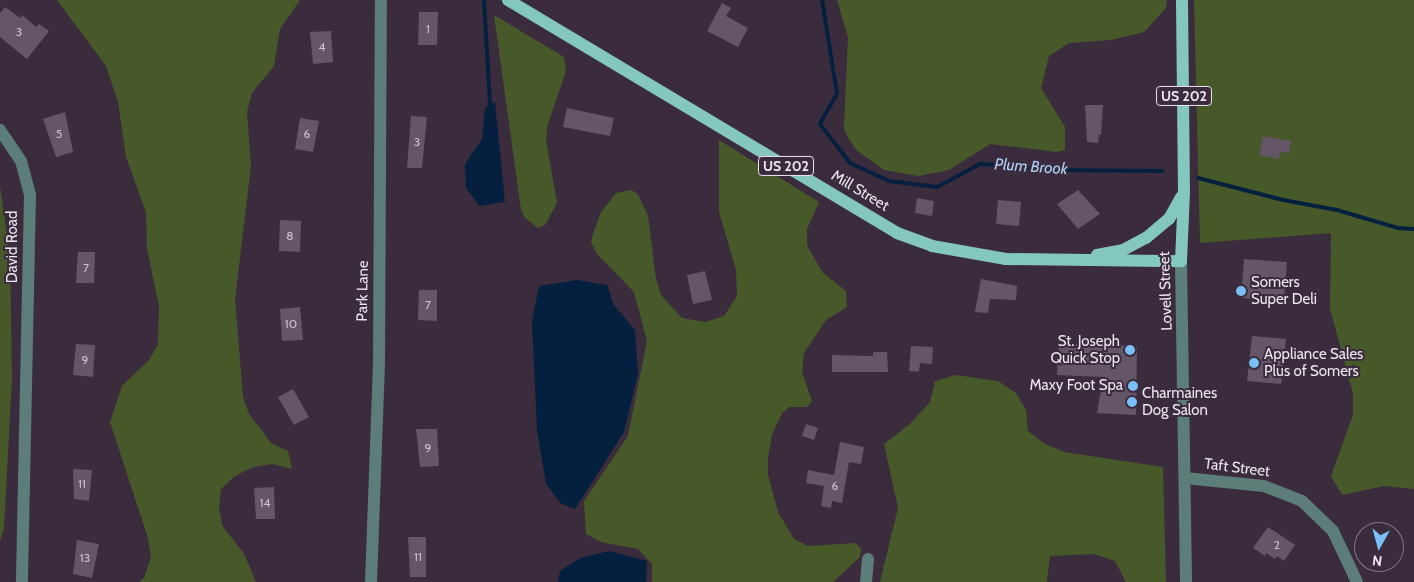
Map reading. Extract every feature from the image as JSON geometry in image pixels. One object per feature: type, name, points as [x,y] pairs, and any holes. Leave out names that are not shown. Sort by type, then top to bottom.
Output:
[{"type":"main road","name":"Mill Street","points":[[508,0],[643,78],[897,233],[932,246],[1006,259],[1180,261]]},
{"type":"main road","name":"Lovell Street","points":[[1180,261],[1184,192],[1182,0]]},
{"type":"main road","name":"US 202","points":[[1070,261],[1123,250],[1146,238],[1169,219],[1184,192]]},
{"type":"street","name":"Park Lane","points":[[371,582],[379,360],[382,0]]},
{"type":"street","name":"David Road","points":[[0,130],[21,161],[30,195],[22,582]]},
{"type":"street","name":"Lovell Street","points":[[1180,261],[1186,582]]},
{"type":"street","name":"Taft Street","points":[[1184,478],[1264,486],[1302,501],[1333,531],[1357,582]]},
{"type":"street","points":[[866,582],[868,559]]},
{"type":"green space","points":[[57,0],[300,0],[280,29],[274,66],[252,93],[247,112],[251,166],[235,299],[243,397],[249,414],[271,443],[288,451],[292,469],[273,464],[253,467],[235,476],[221,489],[219,507],[222,525],[244,554],[256,582],[139,582],[144,578],[151,557],[148,538],[110,422],[122,386],[149,360],[158,344],[159,306],[147,249],[146,212],[126,157],[118,102],[106,66]]},
{"type":"green space","points":[[837,0],[1167,0],[1166,8],[1144,32],[1111,40],[1069,43],[1049,56],[1041,88],[1065,127],[1065,150],[1057,152],[990,144],[949,170],[918,176],[884,170],[856,150],[847,136],[844,128],[848,37]]},
{"type":"green space","points":[[1194,0],[1414,0],[1414,489],[1384,486],[1342,495],[1331,476],[1353,415],[1353,393],[1330,309],[1331,233],[1200,243]]},
{"type":"green space","points":[[494,15],[564,57],[566,71],[548,124],[546,140],[557,203],[545,225],[538,228],[525,218],[521,210]]},
{"type":"green space","points":[[719,140],[819,202],[807,229],[807,245],[822,272],[846,291],[847,307],[826,320],[804,353],[802,372],[812,401],[807,407],[790,407],[783,412],[772,434],[768,459],[768,475],[778,512],[794,539],[808,546],[856,543],[861,549],[860,557],[833,582],[652,582],[652,564],[638,549],[601,542],[586,534],[584,501],[628,436],[647,341],[634,292],[597,254],[591,242],[593,234],[601,212],[616,193],[631,190],[638,194],[648,216],[656,279],[661,295],[682,318],[705,322],[724,316],[737,296],[736,270],[719,212]]},
{"type":"green space","points":[[0,186],[10,256],[12,377],[4,528],[0,541]]},
{"type":"green space","points":[[956,375],[998,381],[1016,393],[1026,410],[1028,431],[1045,444],[1064,452],[1163,467],[1166,582],[1126,582],[1115,561],[1094,554],[1050,556],[1047,582],[880,582],[898,508],[884,444],[910,424],[930,402],[935,381]]},
{"type":"water","points":[[495,102],[505,202],[479,206],[466,188],[465,164],[482,139],[485,108]]},
{"type":"water","points":[[577,280],[607,285],[614,305],[635,330],[638,374],[624,432],[575,509],[560,503],[546,483],[537,431],[532,321],[539,286]]},
{"type":"water","points":[[609,551],[647,561],[646,582],[558,582],[560,571],[580,558]]},
{"type":"building","points":[[722,3],[731,8],[726,16],[748,28],[738,47],[707,31]]},
{"type":"building","points":[[5,7],[20,18],[22,15],[36,27],[39,24],[49,31],[27,59],[0,37],[0,13]]},
{"type":"building","points":[[419,12],[438,12],[437,45],[418,45]]},
{"type":"building","points":[[331,31],[333,62],[313,64],[310,32]]},
{"type":"building","points":[[1085,105],[1103,105],[1101,135],[1099,135],[1098,143],[1087,142]]},
{"type":"building","points":[[567,108],[614,118],[610,136],[563,127]]},
{"type":"building","points":[[65,112],[73,152],[56,157],[43,119]]},
{"type":"building","points":[[411,116],[427,117],[422,168],[407,168]]},
{"type":"building","points":[[300,118],[319,121],[313,152],[295,149]]},
{"type":"building","points":[[1263,136],[1291,141],[1289,153],[1280,152],[1279,159],[1259,155]]},
{"type":"building","points":[[1078,190],[1100,214],[1078,229],[1057,204]]},
{"type":"building","points":[[917,198],[934,201],[932,216],[915,213]]},
{"type":"building","points":[[998,200],[1021,202],[1019,226],[996,224]]},
{"type":"building","points":[[280,220],[301,221],[300,252],[279,251]]},
{"type":"building","points":[[78,252],[95,252],[94,283],[76,283]]},
{"type":"building","points":[[1244,259],[1287,262],[1284,301],[1241,298]]},
{"type":"building","points":[[705,271],[712,300],[693,304],[687,275]]},
{"type":"building","points":[[981,279],[1017,286],[1016,300],[990,299],[988,313],[975,312]]},
{"type":"building","points":[[419,290],[437,290],[437,321],[418,320]]},
{"type":"building","points":[[300,307],[303,340],[282,341],[280,309]]},
{"type":"building","points":[[1252,336],[1286,339],[1281,384],[1247,381]]},
{"type":"building","points":[[1059,343],[1137,346],[1136,415],[1097,413],[1103,377],[1057,375]]},
{"type":"building","points":[[76,344],[95,345],[93,377],[73,375]]},
{"type":"building","points":[[911,346],[933,347],[932,364],[920,363],[919,372],[909,371]]},
{"type":"building","points":[[873,352],[887,352],[888,372],[832,372],[832,355],[873,356]]},
{"type":"building","points":[[293,389],[309,417],[294,425],[278,397]]},
{"type":"building","points":[[806,424],[818,428],[814,440],[802,436]]},
{"type":"building","points":[[416,429],[437,429],[439,466],[420,467]]},
{"type":"building","points":[[840,442],[864,447],[861,464],[849,462],[842,503],[832,501],[831,508],[821,506],[824,486],[806,483],[808,470],[834,475]]},
{"type":"building","points":[[73,469],[92,470],[89,501],[74,499]]},
{"type":"building","points":[[274,487],[275,519],[256,519],[254,488]]},
{"type":"building","points":[[1268,527],[1295,545],[1284,561],[1277,556],[1275,559],[1266,553],[1265,556],[1253,548]]},
{"type":"building","points":[[408,537],[426,537],[426,577],[410,577]]},
{"type":"building","points":[[77,540],[99,544],[92,578],[73,574]]},
{"type":"waterway","points":[[484,0],[490,105]]},
{"type":"waterway","name":"Plum Brook","points":[[822,0],[837,94],[820,124],[850,163],[889,181],[937,187],[980,164],[1056,170],[1162,171]]},
{"type":"waterway","name":"Plum Brook","points":[[1198,178],[1283,200],[1337,210],[1398,228],[1414,229]]},
{"type":"place","name":"Somers Super Deli","points":[[1241,291]]},
{"type":"place","name":"St. Joseph Quick Stop","points":[[1130,350]]},
{"type":"place","name":"Appliance Sales Plus of Somers","points":[[1254,363]]},
{"type":"place","name":"Maxy Foot Spa","points":[[1133,386]]},
{"type":"place","name":"Charmaines Dog Salon","points":[[1132,402]]}]
